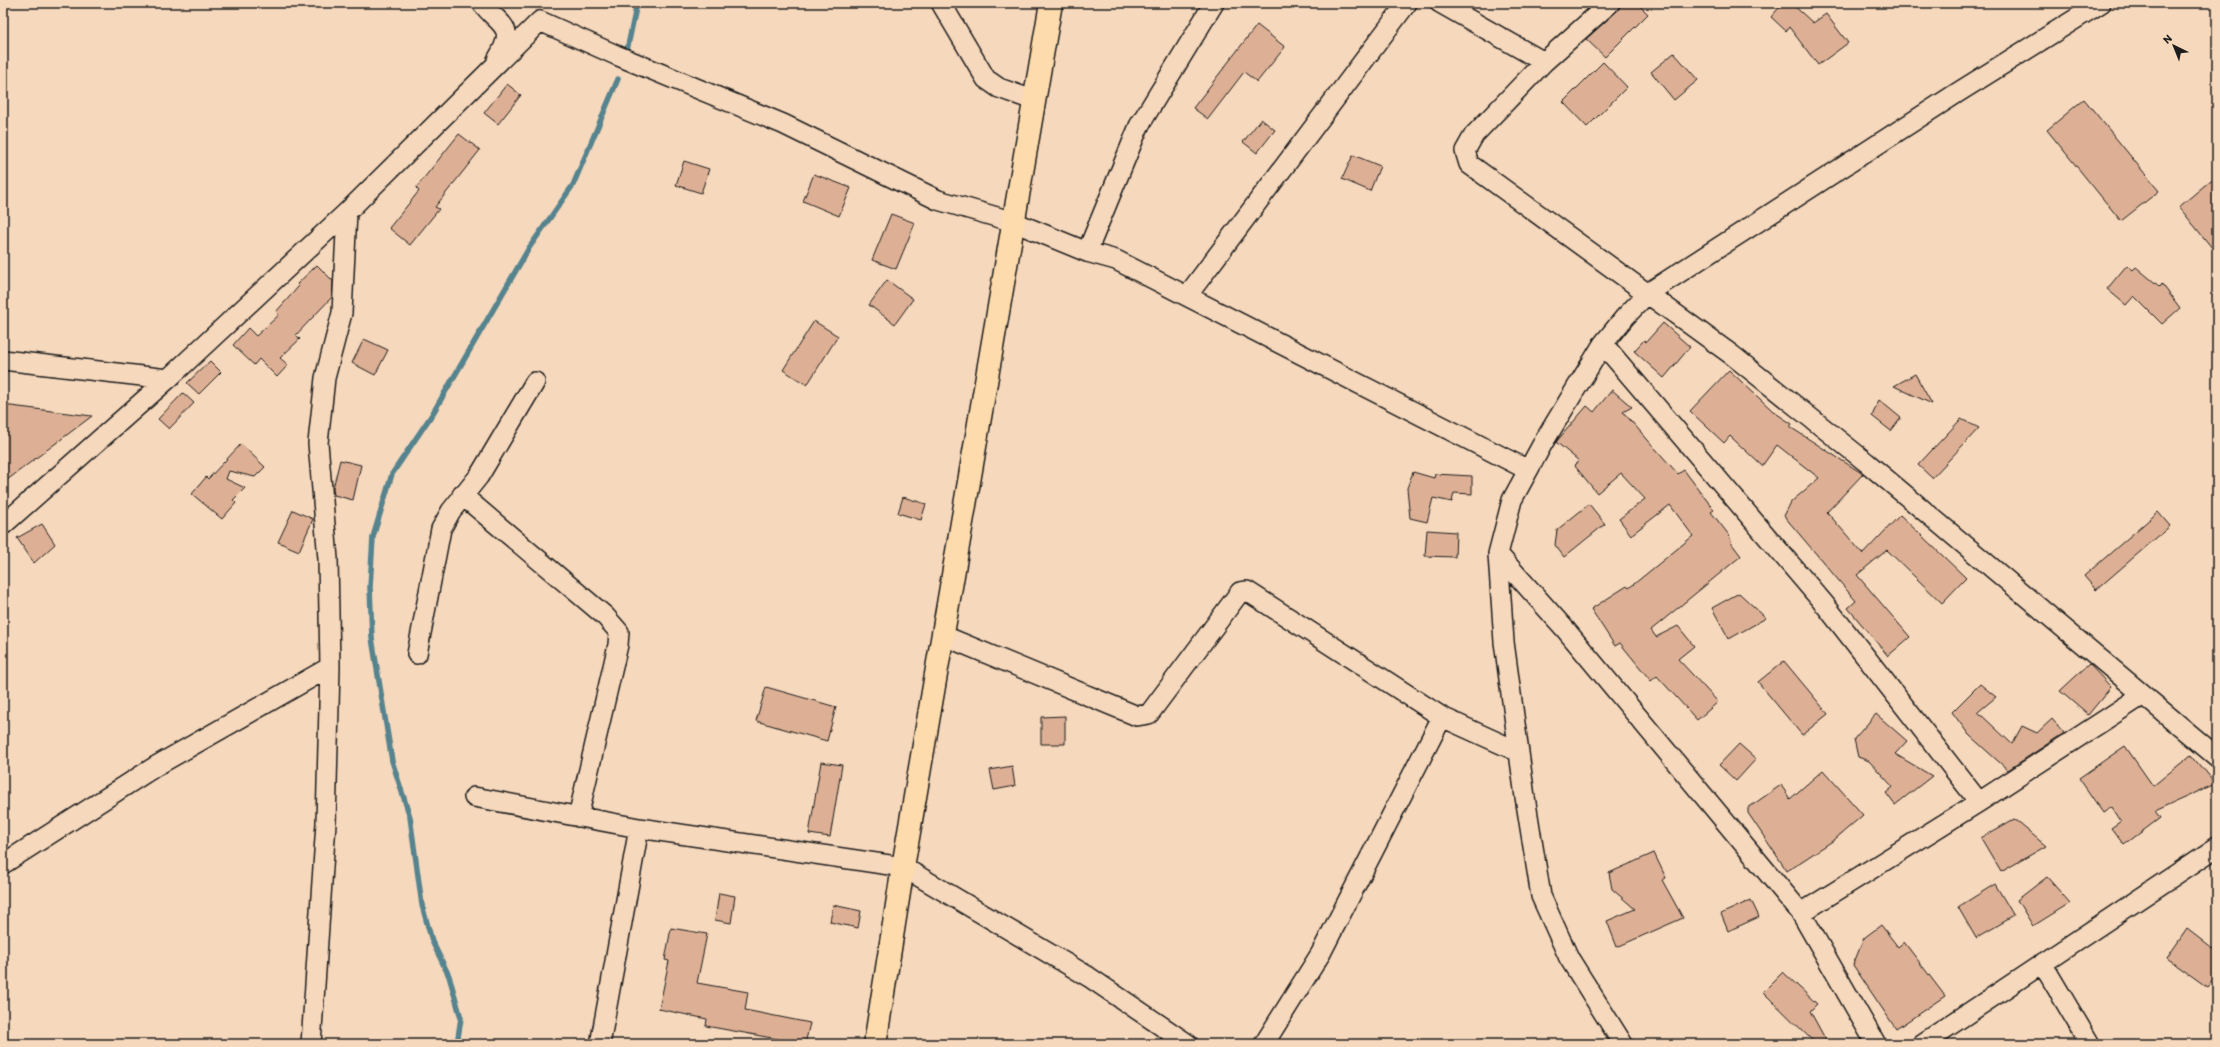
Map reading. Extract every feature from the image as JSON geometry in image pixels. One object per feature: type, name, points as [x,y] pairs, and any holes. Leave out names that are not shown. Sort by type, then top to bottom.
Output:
[{"type":"highway","points":[[875,1044],[942,635],[1014,222],[1033,100],[1051,3]]},
{"type":"street","points":[[482,3],[500,20],[506,31],[505,46],[489,73]]},
{"type":"street","points":[[941,3],[986,78],[998,88],[1033,100]]},
{"type":"street","points":[[1087,252],[1139,126],[1202,20],[1214,3]]},
{"type":"street","points":[[1187,296],[1408,3]]},
{"type":"street","points":[[1440,3],[1544,62]]},
{"type":"street","points":[[1610,3],[1544,62],[1474,135],[1465,151],[1469,164],[1582,248],[1648,293],[1732,355],[1866,462],[2217,757]]},
{"type":"street","points":[[1623,1044],[1570,958],[1541,896],[1504,642],[1498,554],[1512,500],[1528,470],[1603,344],[1625,317],[1648,293],[1957,93],[2100,3]]},
{"type":"street","points":[[3,525],[168,379],[347,212],[540,21],[616,55],[783,124],[938,200],[1014,222],[1087,252],[1116,260],[1528,470]]},
{"type":"street","points":[[311,1044],[326,823],[330,667],[328,559],[318,443],[325,378],[342,313],[347,212]]},
{"type":"street","points":[[1603,344],[1826,606],[1979,802]]},
{"type":"street","points":[[3,360],[168,379]]},
{"type":"street","points":[[417,654],[441,529],[462,495],[479,476],[535,382]]},
{"type":"street","points":[[462,495],[606,616],[619,632],[618,645],[578,817]]},
{"type":"street","points":[[1498,554],[1565,629],[1800,913],[1876,1044]]},
{"type":"street","points":[[942,635],[1137,716],[1149,714],[1240,592],[1247,591],[1442,717],[1519,752]]},
{"type":"street","points":[[3,864],[156,766],[330,667]]},
{"type":"street","points":[[1800,913],[1979,802],[2143,695]]},
{"type":"street","points":[[1264,1044],[1321,953],[1442,717]]},
{"type":"street","points":[[474,797],[639,828],[903,867],[1089,977],[1188,1044]]},
{"type":"street","points":[[601,1039],[639,828]]},
{"type":"street","points":[[1922,1044],[2217,847]]},
{"type":"street","points":[[2042,963],[2090,1044]]},
{"type":"building","points":[[1621,3],[1637,3],[1648,14],[1605,57],[1586,39],[1617,11]]},
{"type":"building","points":[[1783,3],[1791,3],[1813,23],[1826,14],[1848,43],[1818,65],[1789,27],[1786,31],[1771,17]]},
{"type":"building","points":[[1257,25],[1285,47],[1257,82],[1244,72],[1208,119],[1193,108]]},
{"type":"building","points":[[1674,53],[1698,80],[1674,100],[1651,72]]},
{"type":"building","points":[[1603,62],[1627,87],[1587,127],[1563,102]]},
{"type":"building","points":[[507,84],[521,95],[498,124],[484,113]]},
{"type":"building","points":[[2084,99],[2159,191],[2121,221],[2047,130]]},
{"type":"building","points":[[1261,119],[1275,130],[1257,153],[1243,142]]},
{"type":"building","points":[[459,134],[480,150],[435,207],[439,209],[410,245],[389,228],[419,191],[416,188]]},
{"type":"building","points":[[1353,155],[1380,166],[1370,191],[1342,179]]},
{"type":"building","points":[[684,161],[709,169],[701,193],[676,185]]},
{"type":"building","points":[[814,174],[851,188],[839,216],[803,201]]},
{"type":"building","points":[[2217,175],[2217,254],[2179,207]]},
{"type":"building","points":[[891,214],[915,223],[896,269],[872,260]]},
{"type":"building","points":[[317,265],[333,281],[332,297],[296,335],[300,339],[280,358],[288,365],[277,377],[259,359],[254,365],[233,345],[248,328],[256,336],[279,315],[276,312],[299,286],[297,284]]},
{"type":"building","points":[[2127,265],[2133,270],[2136,267],[2160,287],[2162,284],[2180,308],[2162,324],[2134,296],[2126,305],[2107,289]]},
{"type":"building","points":[[887,280],[913,299],[895,324],[869,305]]},
{"type":"building","points":[[814,321],[838,336],[807,385],[783,370]]},
{"type":"building","points":[[1663,323],[1690,347],[1664,378],[1634,351],[1644,340],[1646,342]]},
{"type":"building","points":[[364,339],[388,350],[375,375],[352,363]]},
{"type":"building","points":[[210,361],[221,372],[199,394],[187,383]]},
{"type":"building","points":[[1729,370],[1774,412],[1792,424],[1790,427],[1863,474],[1827,512],[1863,554],[1900,515],[1966,578],[1942,603],[1887,550],[1857,575],[1910,637],[1888,656],[1848,608],[1856,601],[1784,516],[1791,502],[1819,478],[1777,445],[1762,466],[1730,436],[1724,443],[1690,411]]},
{"type":"building","points":[[1915,374],[1932,404],[1894,386]]},
{"type":"building","points":[[1612,390],[1632,407],[1623,412],[1678,474],[1684,470],[1714,510],[1711,512],[1729,535],[1732,544],[1741,556],[1651,630],[1656,637],[1678,626],[1694,646],[1678,659],[1718,702],[1697,720],[1657,676],[1651,681],[1620,643],[1615,646],[1591,609],[1627,586],[1629,588],[1693,536],[1670,505],[1631,535],[1619,519],[1645,499],[1621,473],[1597,493],[1574,465],[1579,461],[1556,442],[1587,406],[1594,412]]},
{"type":"building","points":[[183,393],[194,403],[169,429],[158,419]]},
{"type":"building","points":[[1879,400],[1901,418],[1891,431],[1872,416]]},
{"type":"building","points":[[3,405],[92,416],[3,483]]},
{"type":"building","points":[[1961,419],[1979,428],[1932,478],[1918,465]]},
{"type":"building","points":[[241,444],[265,467],[255,477],[229,471],[226,479],[245,488],[233,500],[236,503],[222,519],[192,494],[206,477],[208,479]]},
{"type":"building","points":[[340,460],[361,465],[353,500],[334,495],[333,488]]},
{"type":"building","points":[[1413,472],[1434,478],[1435,474],[1472,476],[1472,494],[1454,493],[1452,502],[1433,498],[1427,522],[1410,518],[1407,488]]},
{"type":"building","points":[[903,497],[926,504],[921,520],[898,513]]},
{"type":"building","points":[[1589,504],[1605,524],[1564,557],[1555,545],[1557,530]]},
{"type":"building","points":[[293,510],[313,519],[299,551],[278,542]]},
{"type":"building","points":[[2158,512],[2170,526],[2096,590],[2084,576]]},
{"type":"building","points":[[42,524],[55,544],[34,563],[17,538]]},
{"type":"building","points":[[1427,530],[1456,532],[1455,557],[1425,556]]},
{"type":"building","points":[[1739,593],[1766,618],[1729,639],[1712,608]]},
{"type":"building","points":[[1784,661],[1828,714],[1802,735],[1758,682]]},
{"type":"building","points":[[2089,664],[2111,687],[2088,715],[2060,691]]},
{"type":"building","points":[[1980,684],[1996,697],[1978,712],[2012,744],[2022,726],[2037,733],[2052,719],[2064,733],[2008,770],[1969,735],[1952,712]]},
{"type":"building","points":[[766,687],[836,707],[827,741],[756,721]]},
{"type":"building","points":[[1876,714],[1907,741],[1895,754],[1932,776],[1895,805],[1886,793],[1893,787],[1869,761],[1858,757],[1854,739]]},
{"type":"building","points":[[1065,716],[1065,744],[1041,744],[1041,717]]},
{"type":"building","points":[[1739,744],[1756,759],[1736,781],[1719,765]]},
{"type":"building","points":[[2125,746],[2153,786],[2191,755],[2215,784],[2155,811],[2160,818],[2124,845],[2111,828],[2121,821],[2112,807],[2103,813],[2079,778]]},
{"type":"building","points":[[821,762],[842,765],[830,837],[809,834]]},
{"type":"building","points":[[1012,766],[1015,786],[994,790],[990,770]]},
{"type":"building","points":[[1823,770],[1863,815],[1834,840],[1787,871],[1748,813],[1748,808],[1781,785],[1790,799]]},
{"type":"building","points":[[2014,819],[2046,846],[2001,872],[1981,838]]},
{"type":"building","points":[[1654,853],[1666,878],[1662,880],[1683,918],[1617,947],[1607,921],[1635,909],[1612,889],[1609,873]]},
{"type":"building","points":[[2047,877],[2070,903],[2033,926],[2017,900]]},
{"type":"building","points":[[1995,884],[2014,916],[1976,938],[1958,907]]},
{"type":"building","points":[[719,893],[735,896],[731,923],[715,920]]},
{"type":"building","points":[[1751,900],[1759,917],[1728,931],[1721,914]]},
{"type":"building","points":[[833,905],[861,911],[858,928],[830,922]]},
{"type":"building","points":[[1881,925],[1898,947],[1904,942],[1945,996],[1896,1029],[1853,965],[1864,938]]},
{"type":"building","points":[[671,928],[707,934],[697,983],[748,992],[745,1010],[810,1023],[805,1044],[706,1026],[707,1019],[659,1009],[669,961],[665,960]]},
{"type":"building","points":[[2187,929],[2217,952],[2217,976],[2207,987],[2167,958]]},
{"type":"building","points":[[1783,972],[1817,1004],[1810,1011],[1828,1044],[1816,1044],[1763,992]]},
{"type":"waterway","points":[[626,55],[637,3]]},
{"type":"waterway","points":[[457,1044],[461,1018],[449,976],[432,941],[422,905],[410,817],[392,761],[372,638],[370,587],[373,537],[392,474],[433,413],[529,248],[573,185],[618,79]]}]
